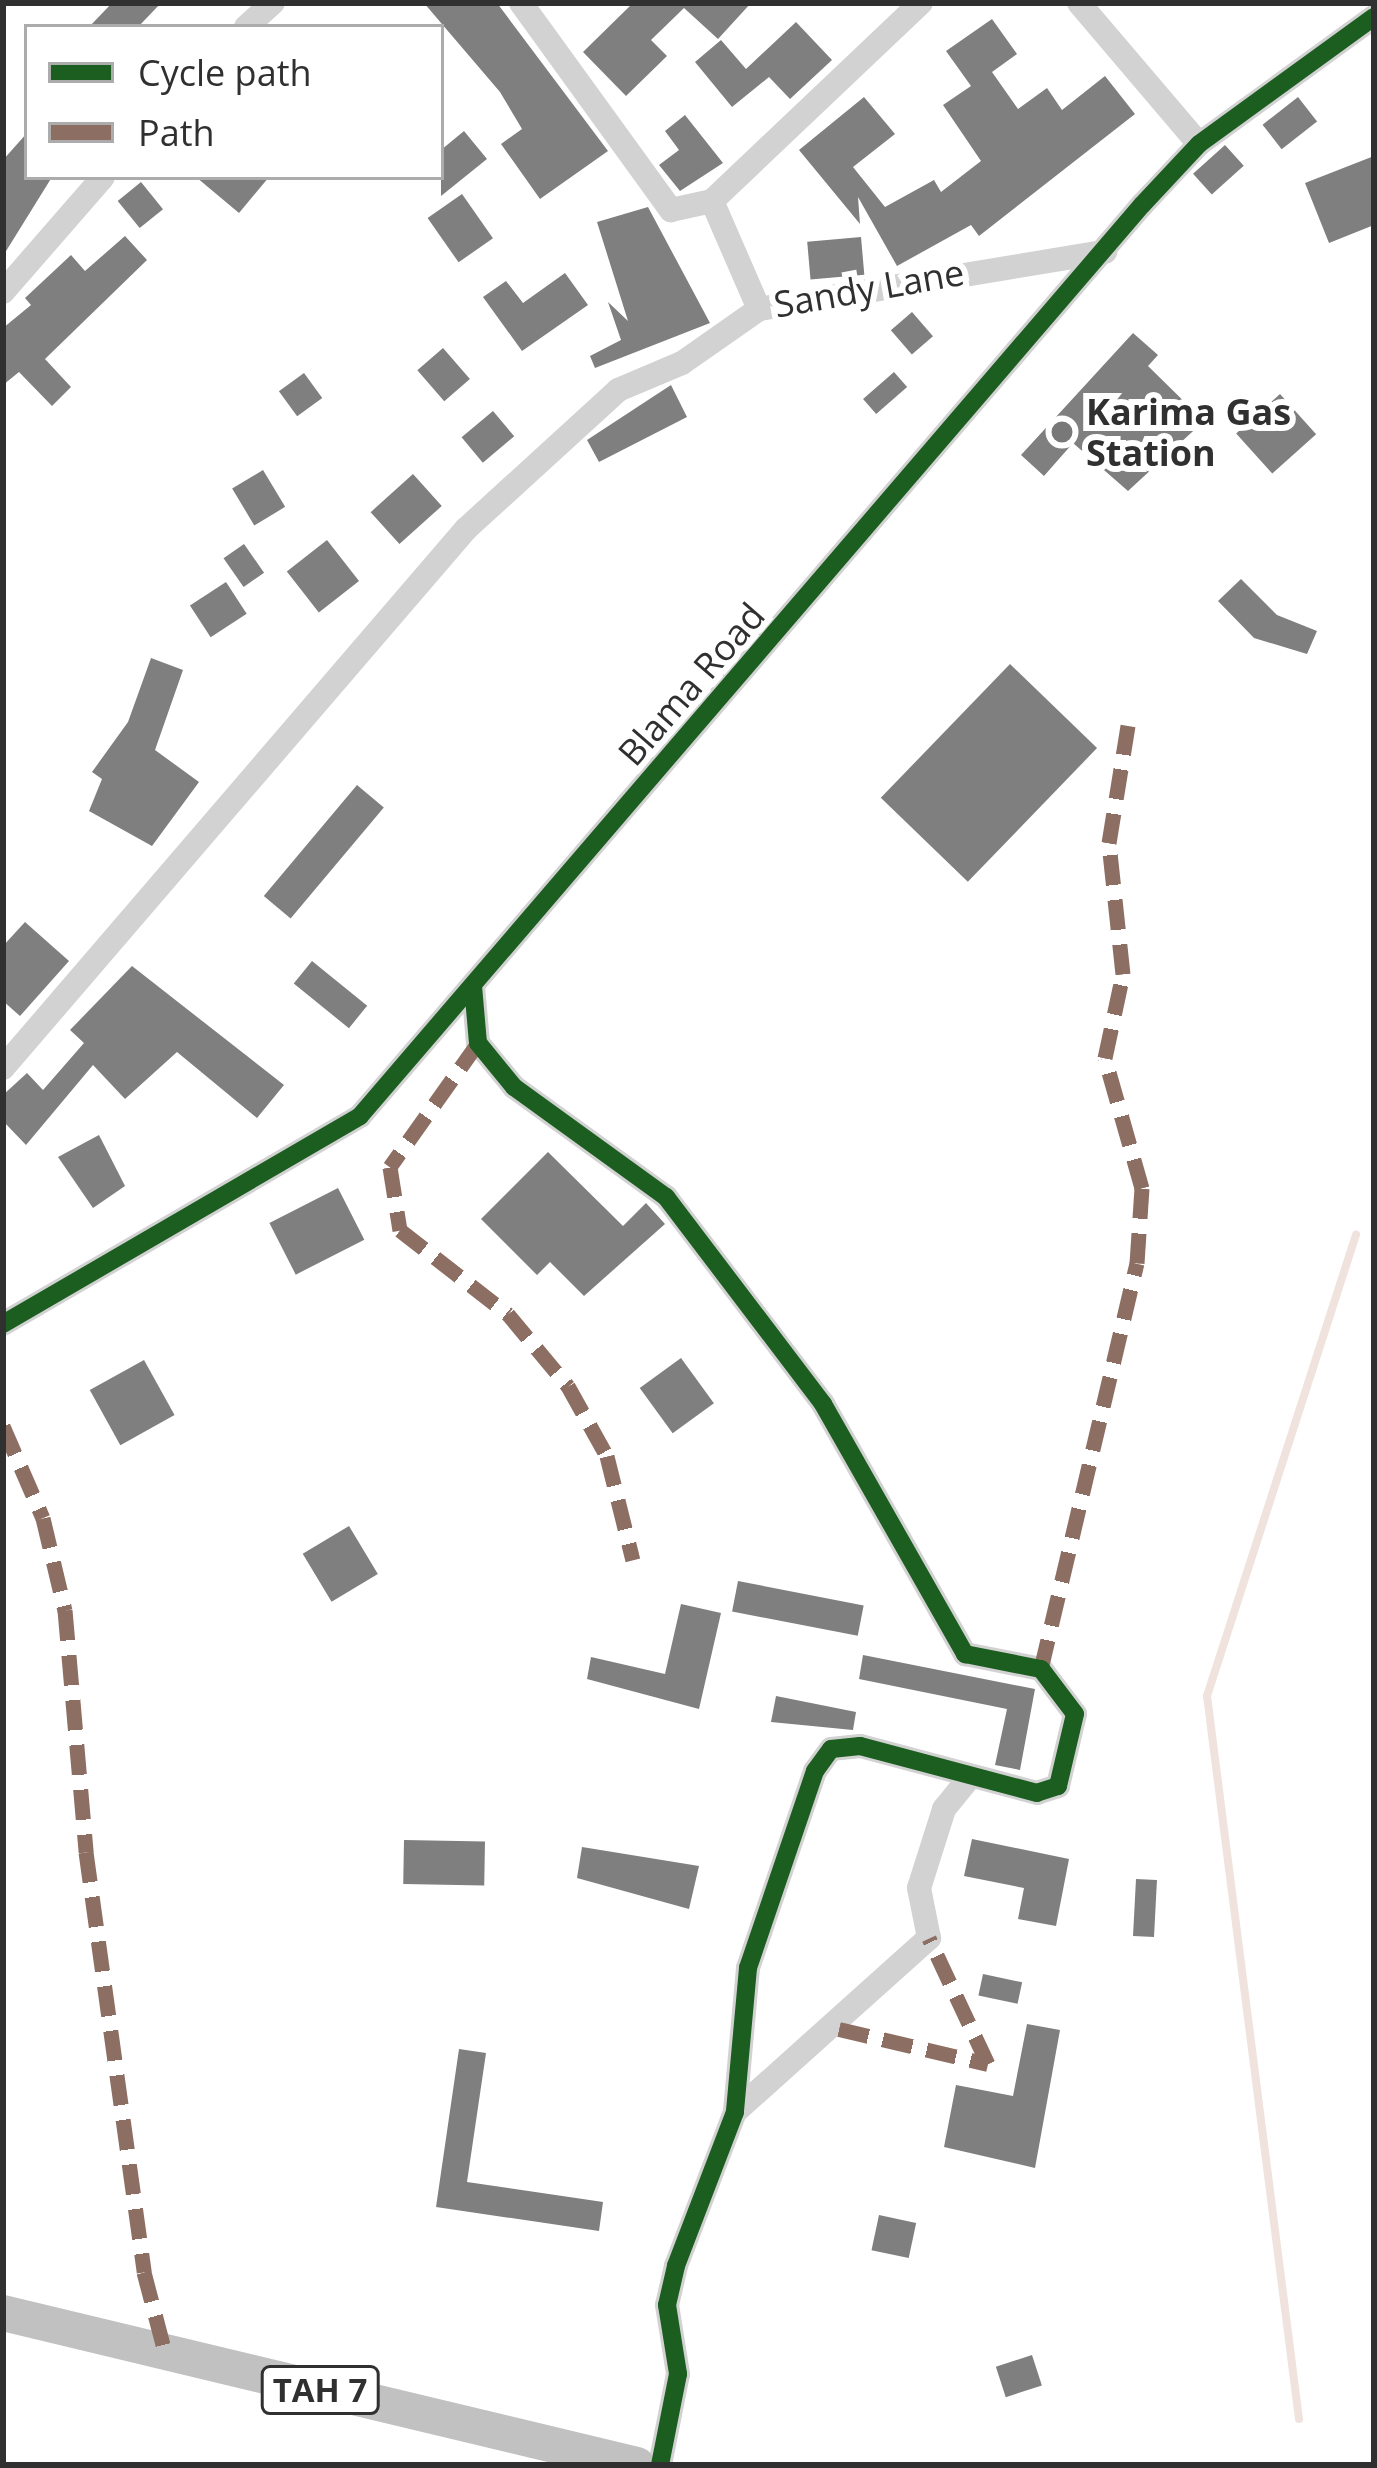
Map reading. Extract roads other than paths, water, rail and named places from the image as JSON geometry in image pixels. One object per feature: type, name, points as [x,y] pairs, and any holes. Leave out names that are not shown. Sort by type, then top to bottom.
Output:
[{"type":"highway","name":"TAH 7","points":[[3,2313],[637,2465]]},
{"type":"street","points":[[249,24],[273,3]]},
{"type":"street","points":[[521,3],[671,210],[712,200],[921,3]]},
{"type":"street","points":[[1079,3],[1199,144]]},
{"type":"street","name":"Blama Road","points":[[3,1324],[360,1117],[1199,144],[1374,17]]},
{"type":"street","points":[[3,292],[100,180]]},
{"type":"street","name":"Sandy Lane","points":[[712,200],[759,309],[1105,252]]},
{"type":"street","points":[[3,1068],[466,529],[618,390],[682,363],[759,309]]},
{"type":"street","points":[[473,986],[478,1043],[514,1087],[666,1197],[823,1404],[965,1654],[1041,1669],[1067,1700],[1072,1756],[1058,1786],[1037,1792],[860,1746],[831,1749],[815,1771],[748,1968],[735,2112],[671,2285],[678,2374],[660,2465]]},
{"type":"street","points":[[735,2112],[929,1938],[920,1888],[944,1809],[970,1777]]},
{"type":"waterway","points":[[1299,2419],[1207,1696],[1356,1234]]},
{"type":"place","name":"Karima Gas Station","points":[[1062,432]]}]
